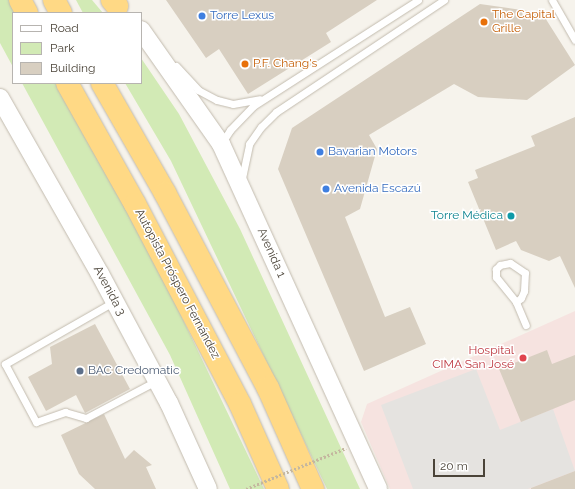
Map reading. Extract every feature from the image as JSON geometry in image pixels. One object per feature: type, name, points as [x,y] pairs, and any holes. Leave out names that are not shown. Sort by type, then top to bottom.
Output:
[{"type":"highway","points":[[20,0],[26,12]]},
{"type":"highway","points":[[54,0],[60,12]]},
{"type":"highway","name":"Autopista Próspero Fernández","points":[[68,84],[136,204],[240,404],[278,489]]},
{"type":"highway","points":[[103,84],[165,193],[268,388],[313,489]]},
{"type":"street","name":"Avenida 1","points":[[142,31],[221,144],[378,489]]},
{"type":"street","name":"Avenida 3","points":[[0,98],[115,301],[157,380],[208,489]]},
{"type":"lane","points":[[221,144],[241,117],[267,96],[418,0]]},
{"type":"lane","points":[[241,186],[243,165],[249,144],[260,127],[276,112],[444,0]]},
{"type":"lane","points":[[552,0],[575,40]]},
{"type":"lane","points":[[142,31],[198,90],[217,100],[233,104],[267,96]]},
{"type":"lane","points":[[516,302],[524,291],[525,274],[510,263],[500,265],[496,269],[496,277],[516,302],[526,325]]},
{"type":"lane","points":[[115,301],[5,364],[36,422],[65,412],[86,418],[157,380]]},
{"type":"path","points":[[246,489],[346,448]]},
{"type":"shaded area","name":"Hospital CIMA San José","points":[[575,311],[575,489],[390,489],[361,422],[367,404]]},
{"type":"shaded area","points":[[476,369],[500,430],[553,409],[575,471],[528,489],[413,489],[381,405]]},
{"type":"green space","points":[[0,0],[11,0],[18,12],[12,12],[12,65],[0,43]]},
{"type":"green space","points":[[76,0],[92,0],[102,12],[82,12]]},
{"type":"green space","points":[[142,59],[179,114],[240,229],[360,489],[327,489],[171,161],[126,84],[142,84]]},
{"type":"green space","points":[[23,84],[61,84],[155,261],[264,489],[230,489],[170,355]]},
{"type":"building","points":[[166,0],[377,0],[326,33],[331,42],[248,94],[219,49],[206,58]]},
{"type":"building","name":"Avenida Escazú","points":[[480,4],[542,13],[575,65],[527,100],[478,97],[454,84],[369,135],[377,149],[360,209],[345,217],[385,317],[410,307],[426,344],[364,371],[278,169],[292,128]]},
{"type":"building","points":[[575,117],[575,288],[560,256],[549,261],[521,250],[516,241],[496,250],[468,182],[478,178],[475,170],[535,146],[531,136]]},
{"type":"building","name":"BAC Credomatic","points":[[95,324],[130,389],[85,413],[76,395],[46,411],[28,377],[52,364],[50,347]]},
{"type":"building","points":[[547,350],[552,364],[575,355],[575,400],[521,422],[499,369]]},
{"type":"building","points":[[104,414],[125,459],[134,450],[152,465],[146,467],[156,489],[95,489],[79,474],[61,435]]},
{"type":"building","points":[[575,471],[575,489],[531,489],[531,488]]},
{"type":"place","name":"Torre Lexus","points":[[202,16]]},
{"type":"place","name":"The Capital Grille","points":[[484,22]]},
{"type":"place","name":"P.F. Chang's","points":[[245,64]]},
{"type":"place","name":"Bavarian Motors","points":[[320,152]]},
{"type":"place","name":"Avenida Escazú","points":[[326,189]]},
{"type":"place","name":"Torre Médica","points":[[511,216]]},
{"type":"place","name":"Hospital CIMA San José","points":[[523,358]]},
{"type":"place","name":"BAC Credomatic","points":[[80,371]]}]
